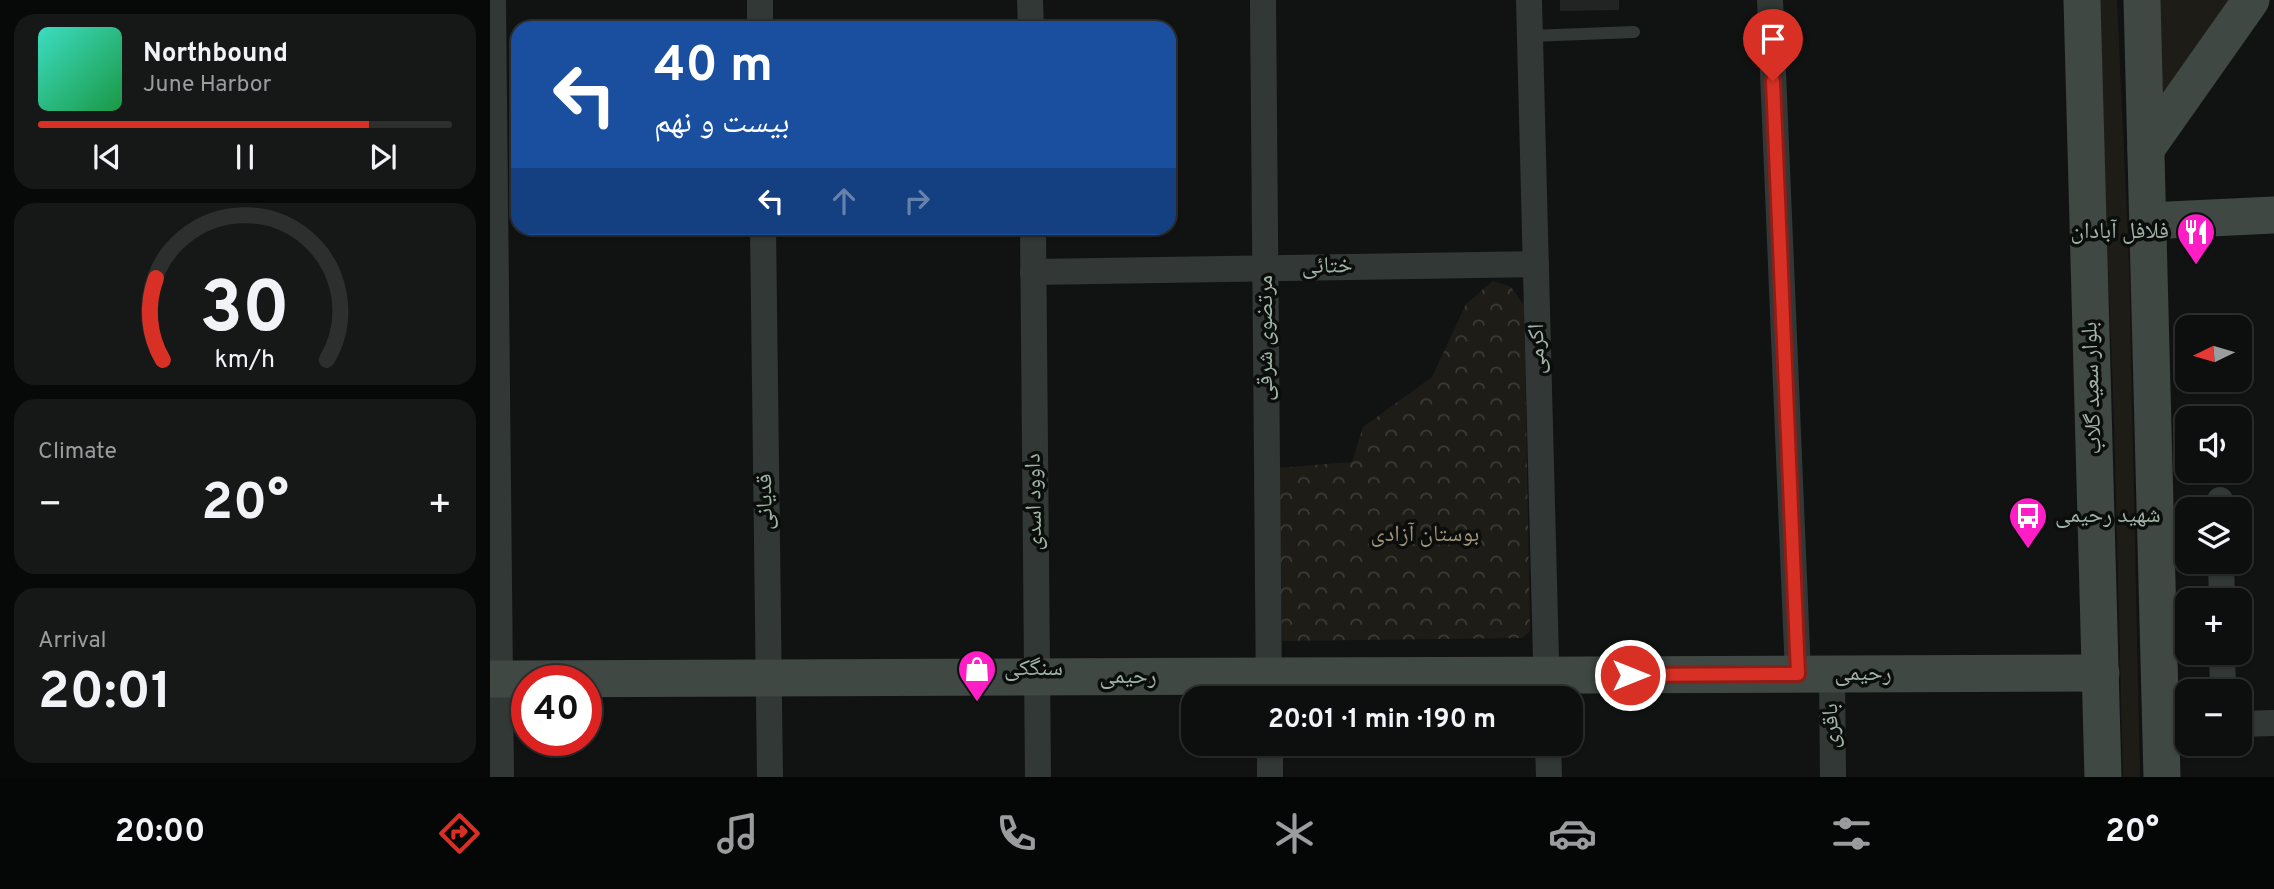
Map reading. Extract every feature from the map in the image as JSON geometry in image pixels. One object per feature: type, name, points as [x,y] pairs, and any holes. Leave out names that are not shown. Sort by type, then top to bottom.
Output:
[{"type":"main road","name":"بلوار سعید گلاب","points":[[2082,0],[2103,777]]},
{"type":"main road","points":[[2142,0],[2148,221],[2174,725],[2162,777]]},
{"type":"main road","points":[[2146,149],[2251,0]]},
{"type":"main road","points":[[2148,221],[2274,215]]},
{"type":"main road","name":"رحیمی","points":[[1568,686],[1815,674],[2101,673]]},
{"type":"main road","name":"رحیمی","points":[[495,679],[1037,677],[1246,686]]},
{"type":"street","points":[[493,0],[495,679],[501,777]]},
{"type":"street","points":[[760,0],[760,21]]},
{"type":"street","points":[[1030,0],[1031,21]]},
{"type":"street","name":"مرتضوی شرقی","points":[[1263,0],[1269,686]]},
{"type":"street","name":"اکرمی","points":[[1529,0],[1547,686]]},
{"type":"street","name":"باقری","points":[[1770,0],[1815,674],[1833,777]]},
{"type":"street","name":"قدیانی","points":[[763,235],[770,777]]},
{"type":"street","name":"داوود اسدی","points":[[1033,235],[1038,777]]},
{"type":"street","name":"ختائی","points":[[1033,272],[1536,264]]},
{"type":"street","points":[[2252,724],[2274,723]]},
{"type":"street","points":[[1269,756],[1270,777]]},
{"type":"street","points":[[1548,756],[1549,777]]},
{"type":"lane","points":[[1530,36],[1634,32]]},
{"type":"green space","points":[[2098,0],[2117,0],[2129,261],[2140,777],[2123,777],[2114,421]]},
{"type":"green space","points":[[2156,0],[2232,0],[2159,104]]},
{"type":"green space","name":"بوستان آزادی","points":[[1493,281],[1511,287],[1524,305],[1530,631],[1522,638],[1282,641],[1277,468],[1352,462],[1363,427],[1432,377],[1466,304]]},
{"type":"building","points":[[1560,0],[1619,0],[1619,10],[1560,11]]},
{"type":"place","name":"فلافل آبادان","points":[[2196,266]]},
{"type":"place","name":"شهید رحیمی","points":[[2028,550]]},
{"type":"place","name":"سنگکی","points":[[977,703]]},
{"type":"route","points":[[1630,675],[1798,674],[1773,81]]}]
